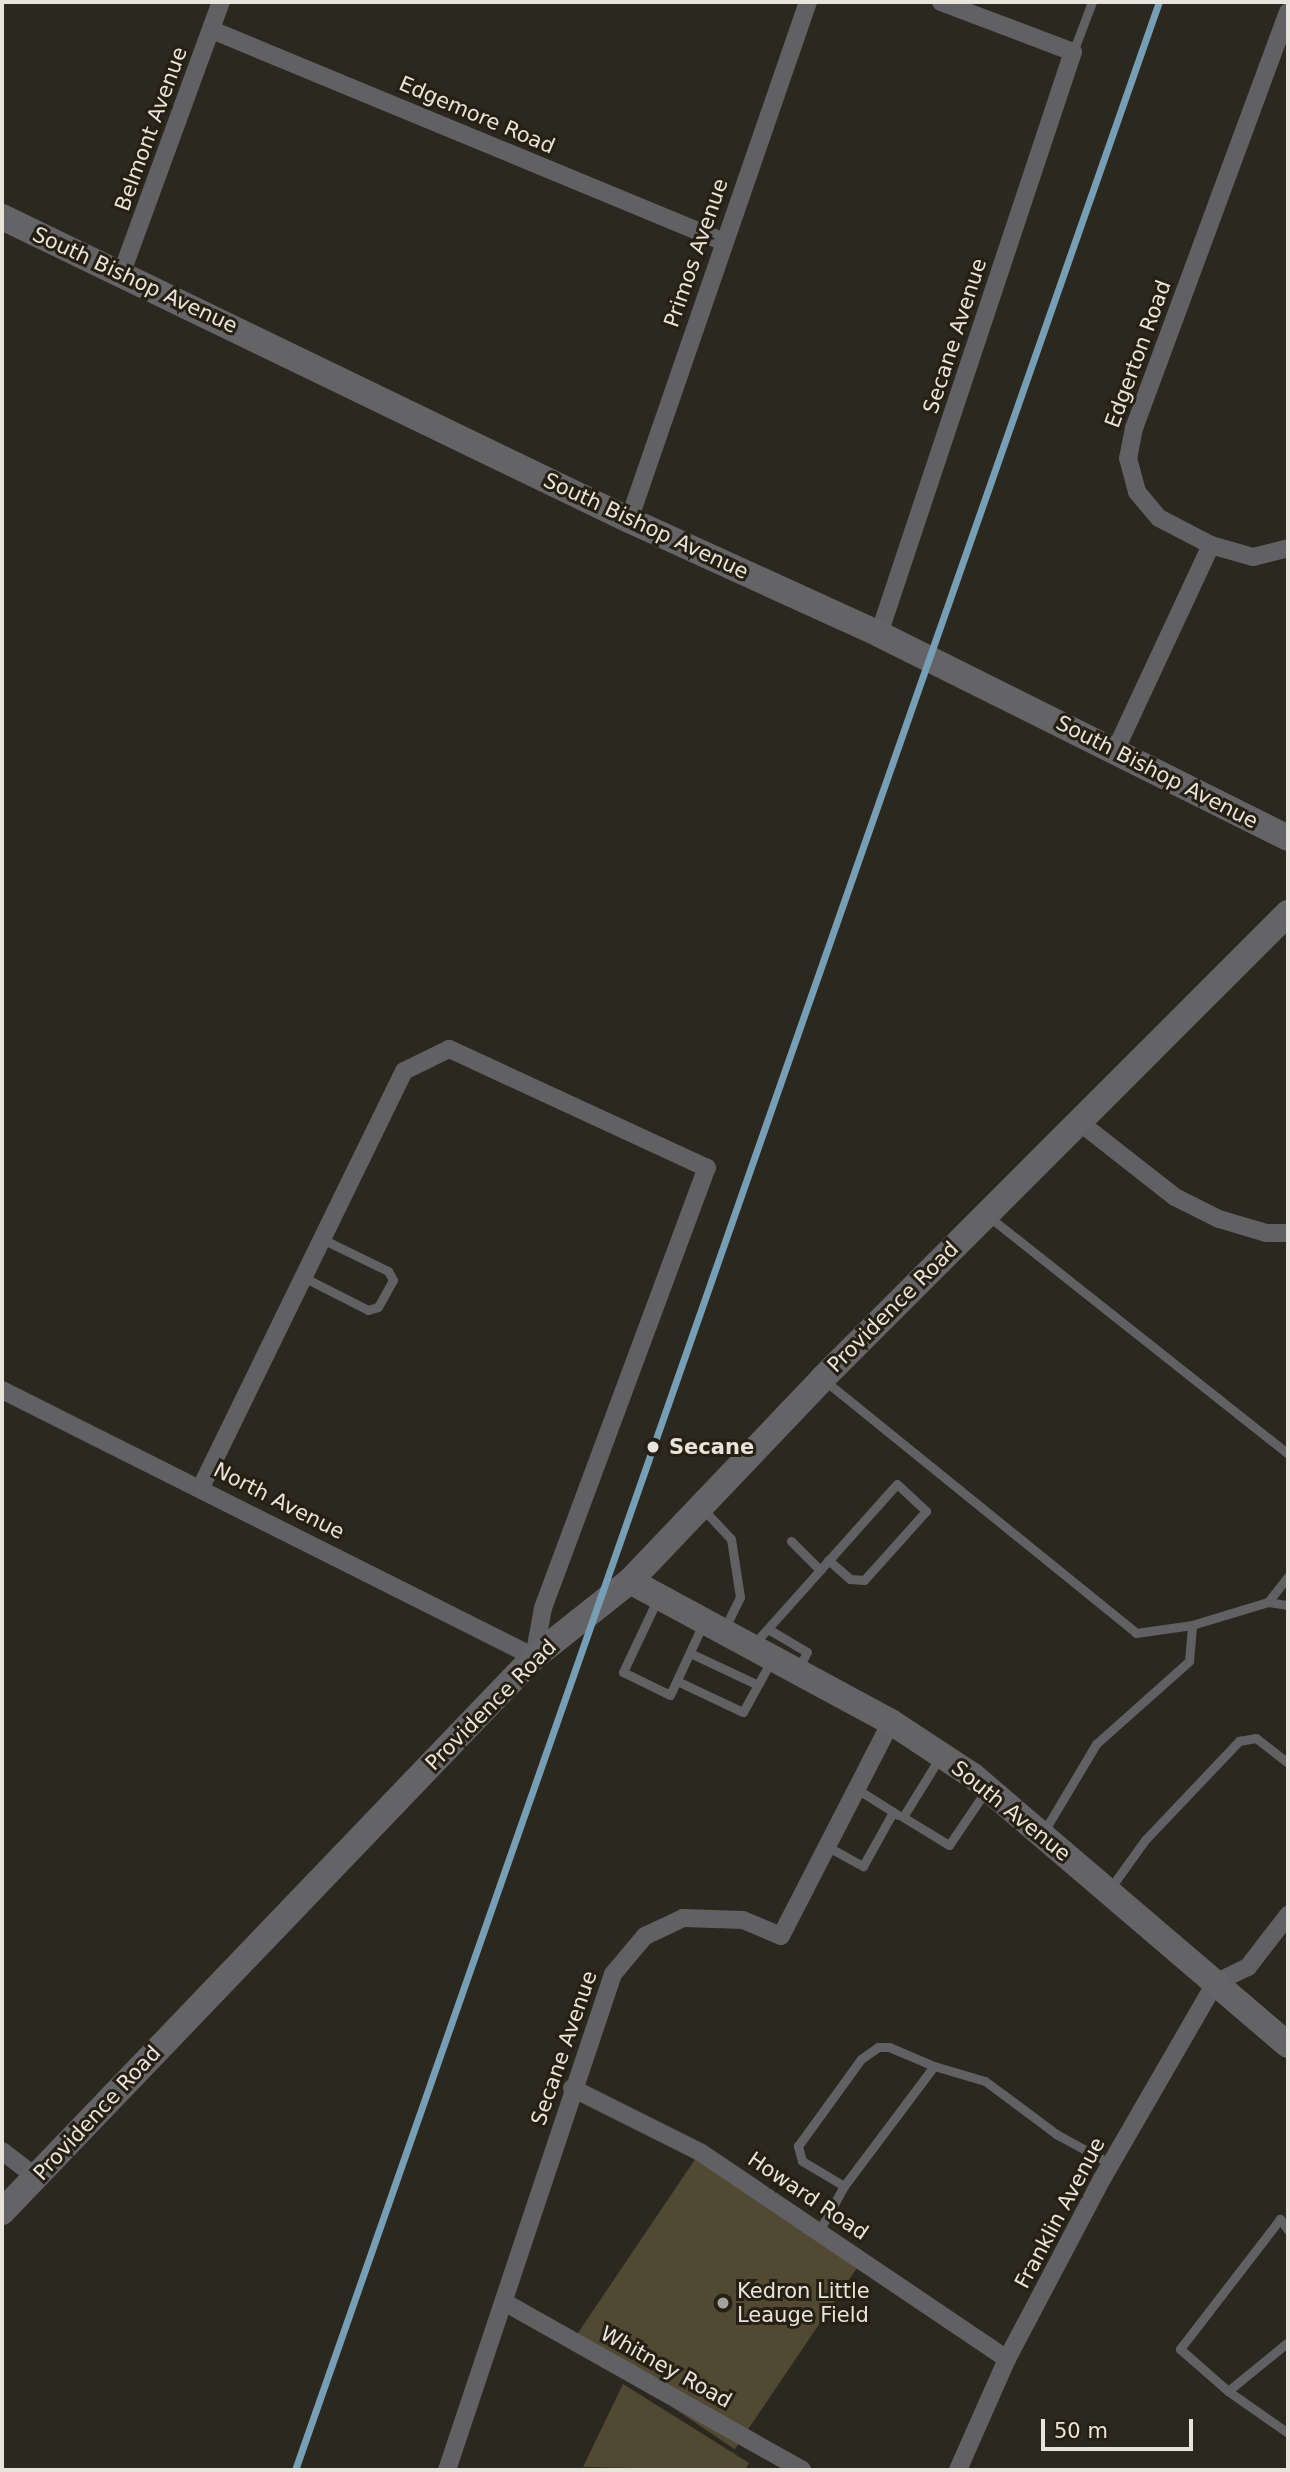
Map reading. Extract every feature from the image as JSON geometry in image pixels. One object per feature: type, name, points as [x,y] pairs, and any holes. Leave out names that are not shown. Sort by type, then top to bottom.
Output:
[{"type":"street","name":"Belmont Avenue","points":[[122,272],[220,2]]},
{"type":"street","name":"Primos Avenue","points":[[629,520],[808,2]]},
{"type":"street","points":[[941,2],[1073,52]]},
{"type":"street","name":"Edgerton Road","points":[[1288,12],[1133,428],[1128,458],[1137,492],[1159,518],[1211,545],[1253,557],[1288,548]]},
{"type":"street","name":"Edgemore Road","points":[[212,30],[724,242]]},
{"type":"street","name":"Secane Avenue","points":[[879,634],[1073,52]]},
{"type":"street","name":"South Bishop Avenue","points":[[2,217],[122,272],[629,520],[879,634],[1288,838]]},
{"type":"street","points":[[1115,751],[1211,545]]},
{"type":"street","name":"Providence Road","points":[[2,2212],[534,1657],[630,1581],[822,1378],[1288,913]]},
{"type":"street","points":[[201,1487],[404,1071],[449,1049],[707,1168],[546,1601],[534,1657]]},
{"type":"street","points":[[1078,1121],[1175,1197],[1219,1219],[1266,1233],[1288,1233]]},
{"type":"street","name":"North Avenue","points":[[2,1390],[201,1487],[534,1657]]},
{"type":"street","name":"South Avenue","points":[[630,1581],[714,1626],[764,1644],[797,1670],[891,1722],[988,1788],[1288,2045]]},
{"type":"street","name":"Secane Avenue","points":[[447,2470],[506,2303],[603,1995],[636,1944],[674,1922],[703,1915],[743,1920],[781,1936],[860,1791],[891,1722]]},
{"type":"street","points":[[1215,1983],[1248,1967],[1288,1915]]},
{"type":"street","name":"Franklin Avenue","points":[[958,2470],[1007,2359],[1111,2164],[1215,1983]]},
{"type":"street","name":"Howard Road","points":[[572,2088],[700,2152],[1007,2359]]},
{"type":"street","points":[[2,2151],[36,2177]]},
{"type":"street","name":"Whitney Road","points":[[506,2303],[802,2470]]},
{"type":"lane","points":[[1073,52],[1092,2]]},
{"type":"lane","points":[[985,1214],[1288,1454]]},
{"type":"lane","points":[[303,1277],[368,1310],[378,1307],[393,1280],[388,1271],[322,1239]]},
{"type":"lane","points":[[822,1378],[1136,1633],[1192,1625],[1268,1602],[1288,1605]]},
{"type":"lane","points":[[677,1681],[744,1712],[758,1685],[764,1644],[828,1560],[897,1484],[926,1511],[864,1580],[850,1579],[828,1560]]},
{"type":"lane","points":[[659,1596],[623,1672],[670,1695],[690,1653],[740,1597],[731,1539],[700,1506]]},
{"type":"lane","points":[[791,1541],[820,1570]]},
{"type":"lane","points":[[1268,1602],[1288,1576]]},
{"type":"lane","points":[[1042,1835],[1096,1744],[1189,1661],[1192,1625]]},
{"type":"lane","points":[[690,1653],[758,1685]]},
{"type":"lane","points":[[1108,1891],[1188,1791],[1239,1741],[1256,1738],[1288,1763]]},
{"type":"lane","points":[[903,1817],[941,1755]]},
{"type":"lane","points":[[860,1791],[949,1846],[988,1788]]},
{"type":"lane","points":[[830,1847],[863,1866],[893,1812]]},
{"type":"lane","points":[[844,2186],[802,2161],[798,2146],[861,2059],[878,2047],[889,2047],[934,2066],[985,2081],[1056,2134],[1111,2164]]},
{"type":"lane","points":[[819,2231],[844,2186],[934,2066]]},
{"type":"lane","points":[[1288,2230],[1280,2219],[1180,2350],[1228,2391],[1288,2433]]},
{"type":"lane","points":[[1228,2391],[1288,2342]]},
{"type":"shaded area","name":"Kedron Little Leauge Field","points":[[700,2152],[862,2261],[735,2449],[573,2340]]},
{"type":"shaded area","points":[[623,2384],[749,2463],[745,2470],[583,2467]]},
{"type":"transit line","points":[[295,2470],[1159,2]]},
{"type":"place","name":"Secane","points":[[653,1447]]},
{"type":"place","name":"Kedron Little Leauge Field","points":[[723,2303]]}]
